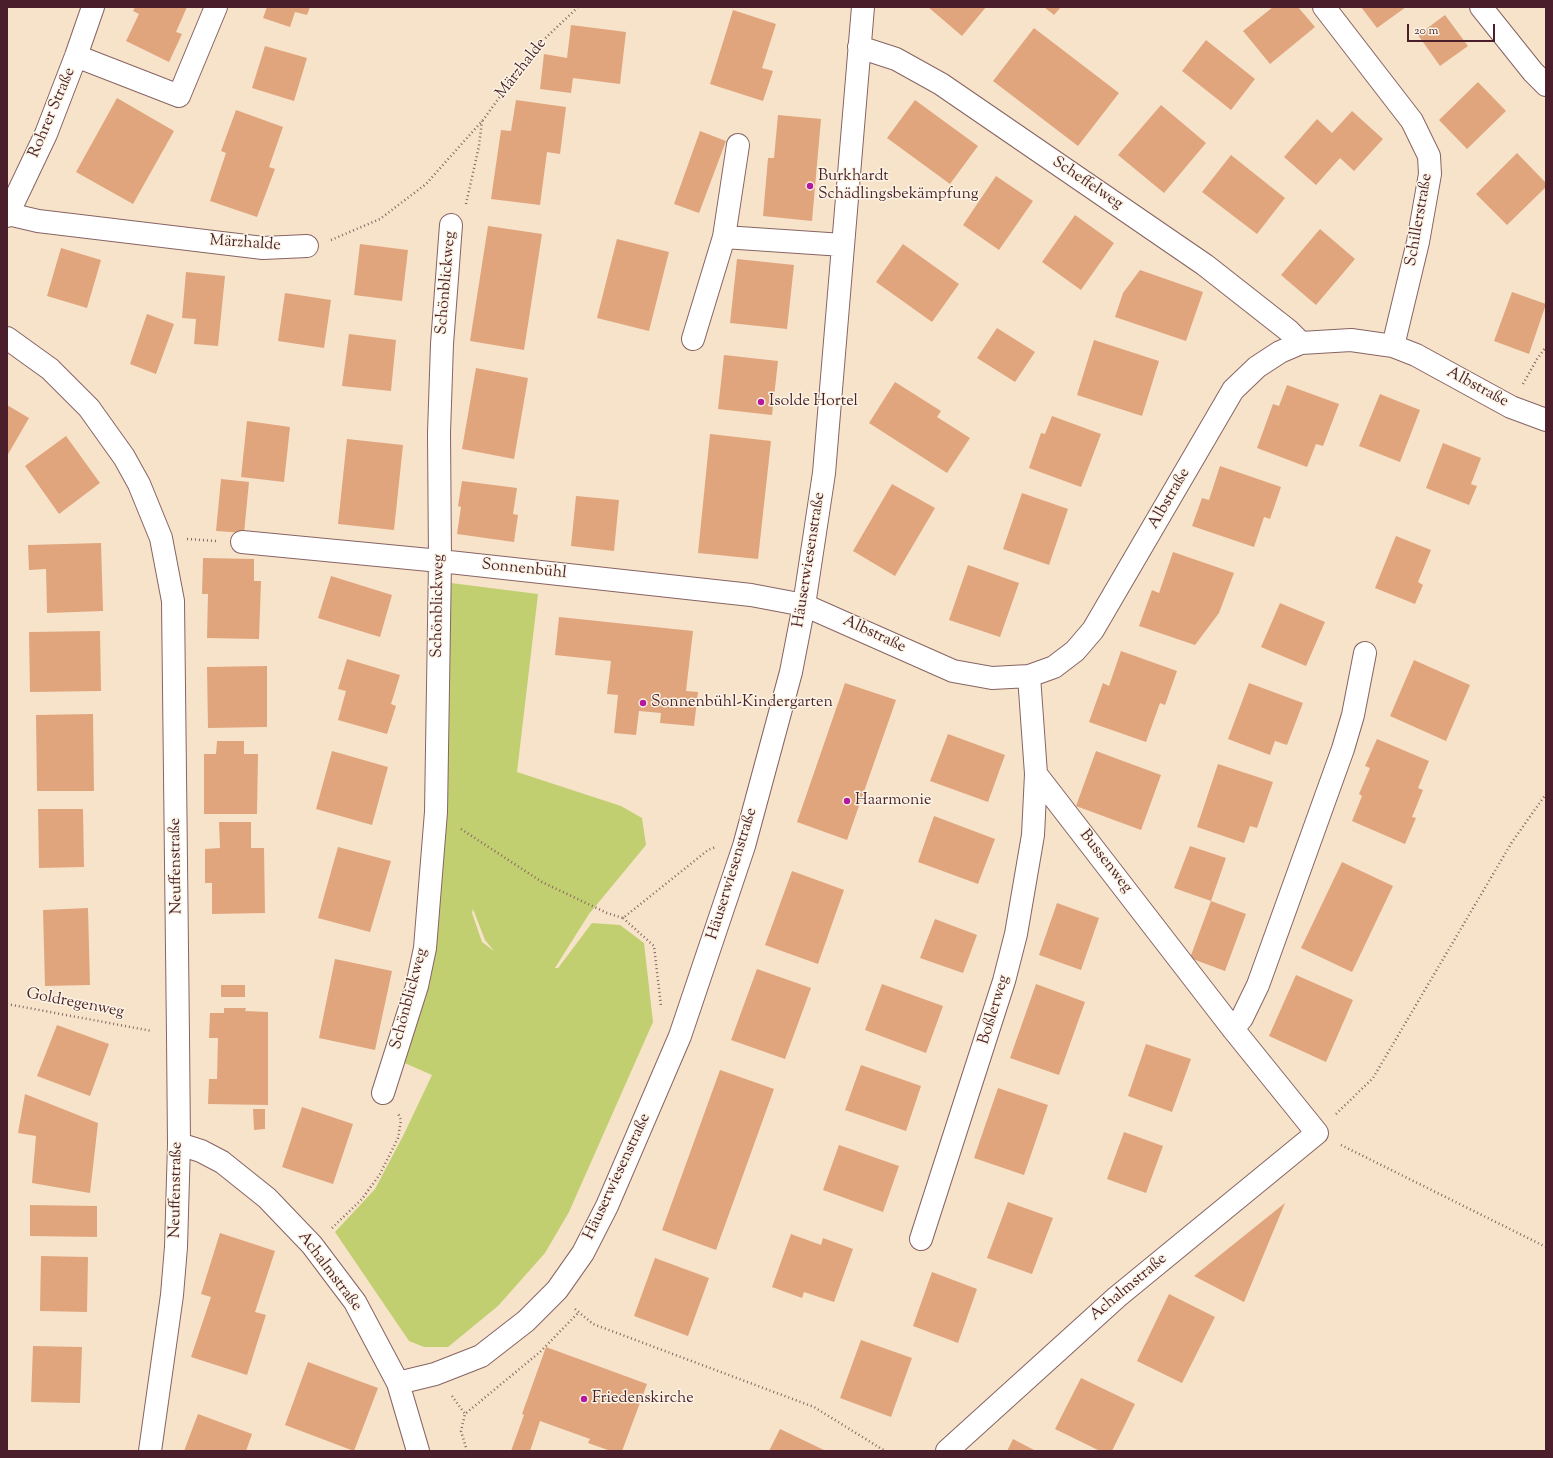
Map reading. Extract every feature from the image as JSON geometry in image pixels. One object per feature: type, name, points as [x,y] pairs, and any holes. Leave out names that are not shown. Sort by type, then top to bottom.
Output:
[{"type":"street","name":"Rohrer Straße","points":[[8,215],[46,134],[93,7]]},
{"type":"street","points":[[76,56],[179,96],[216,7]]},
{"type":"street","name":"Häuserwiesenstraße","points":[[398,1383],[435,1374],[481,1356],[526,1321],[557,1290],[583,1253],[607,1206],[680,1036],[744,846],[791,672],[804,605],[824,473],[863,7]]},
{"type":"street","name":"Schillerstraße","points":[[1324,7],[1412,121],[1429,156],[1430,174],[1418,242],[1393,346]]},
{"type":"street","points":[[1483,8],[1533,72],[1546,85]]},
{"type":"street","name":"Scheffelweg","points":[[859,47],[896,59],[941,84],[1205,265],[1289,331],[1301,343]]},
{"type":"street","points":[[693,339],[724,237],[738,145]]},
{"type":"street","name":"Märzhalde","points":[[8,215],[38,221],[263,248],[308,246]]},
{"type":"street","name":"Schönblickweg","points":[[383,1093],[417,986],[425,948],[436,812],[440,561],[439,433],[442,344],[451,225]]},
{"type":"street","points":[[724,237],[843,245]]},
{"type":"street","name":"Neuffenstraße","points":[[7,338],[50,369],[89,408],[124,457],[139,484],[161,538],[173,601],[179,1144],[176,1247],[172,1296],[150,1451]]},
{"type":"street","name":"Albstraße","points":[[804,605],[953,671],[992,678],[1029,676],[1054,667],[1075,651],[1093,630],[1233,390],[1257,367],[1280,352],[1301,343],[1351,340],[1393,346],[1416,355],[1511,407],[1546,420]]},
{"type":"street","name":"Sonnenbühl","points":[[242,542],[440,561],[751,595],[804,605]]},
{"type":"street","points":[[1233,1029],[1242,1018],[1258,985],[1343,749],[1353,715],[1365,653]]},
{"type":"street","points":[[1029,676],[1036,774]]},
{"type":"street","name":"Bussenweg","points":[[1036,774],[1233,1029],[1317,1133]]},
{"type":"street","name":"Boßlerweg","points":[[921,1239],[1008,968],[1016,934],[1032,835],[1036,774]]},
{"type":"street","name":"Achalmstraße","points":[[947,1451],[1117,1297],[1317,1133]]},
{"type":"street","name":"Achalmstraße","points":[[179,1144],[201,1151],[222,1162],[267,1198],[312,1245],[355,1302],[398,1383],[418,1451]]},
{"type":"path","name":"Märzhalde","points":[[308,246],[345,235],[380,219],[426,184],[482,120],[535,48],[578,7]]},
{"type":"path","name":"Schönblickweg","points":[[451,225],[466,206],[479,146],[482,120]]},
{"type":"path","points":[[1537,359],[1546,347]]},
{"type":"path","points":[[1546,794],[1512,842],[1373,1078],[1317,1133],[1546,1247]]},
{"type":"path","points":[[436,812],[542,882],[623,918],[654,946],[662,1014],[670,1028],[680,1036]]},
{"type":"path","points":[[623,918],[708,850],[726,844],[744,846]]},
{"type":"path","name":"Goldregenweg","points":[[7,1004],[139,1029]]},
{"type":"path","points":[[312,1245],[362,1199],[380,1174],[398,1138],[401,1120],[395,1105],[383,1093]]},
{"type":"path","points":[[557,1290],[578,1313],[593,1324],[814,1407],[885,1451]]},
{"type":"path","points":[[467,1451],[461,1431],[465,1414],[540,1352],[578,1313]]},
{"type":"green space","points":[[451,583],[538,594],[517,772],[621,806],[642,818],[646,845],[589,914],[555,968],[558,968],[592,923],[620,925],[644,943],[653,1022],[569,1212],[545,1253],[498,1306],[448,1347],[424,1347],[409,1341],[335,1232],[375,1189],[404,1134],[432,1075],[400,1061],[442,800]],"holes":[[[473,909],[485,940],[494,951],[482,942],[472,913]]]},
{"type":"building","points":[[135,7],[187,7],[176,32],[182,34],[169,62],[126,41],[139,14],[133,11]]},
{"type":"building","points":[[267,7],[310,7],[307,15],[295,12],[290,27],[263,18]]},
{"type":"building","points":[[928,7],[986,7],[962,36]]},
{"type":"building","points":[[1044,7],[1061,7],[1054,15]]},
{"type":"building","points":[[1273,7],[1298,7],[1315,27],[1270,64],[1243,31]]},
{"type":"building","points":[[1361,7],[1406,7],[1377,28]]},
{"type":"building","points":[[733,10],[776,24],[762,68],[773,71],[763,101],[710,84]]},
{"type":"building","points":[[1445,15],[1468,46],[1440,66],[1418,35]]},
{"type":"building","points":[[571,25],[626,32],[620,84],[573,78],[571,93],[540,89],[544,54],[567,58]]},
{"type":"building","points":[[1034,28],[1119,93],[1078,146],[993,81]]},
{"type":"building","points":[[1206,40],[1255,79],[1231,110],[1182,71]]},
{"type":"building","points":[[265,46],[307,58],[294,101],[252,88]]},
{"type":"building","points":[[1478,82],[1506,111],[1467,149],[1439,120]]},
{"type":"building","points":[[117,98],[174,131],[133,204],[76,172]]},
{"type":"building","points":[[516,100],[566,107],[560,154],[547,152],[540,205],[491,199],[501,130],[511,131]]},
{"type":"building","points":[[915,100],[978,146],[950,184],[887,138]]},
{"type":"building","points":[[1161,105],[1206,143],[1164,193],[1118,155]]},
{"type":"building","points":[[236,110],[283,127],[269,167],[275,169],[257,217],[210,201],[226,153],[221,151]]},
{"type":"building","points":[[1352,111],[1383,139],[1354,171],[1340,158],[1316,185],[1284,157],[1317,119],[1332,133]]},
{"type":"building","points":[[778,115],[821,119],[812,221],[763,216],[768,158],[774,158]]},
{"type":"building","points":[[700,131],[726,141],[699,213],[674,204]]},
{"type":"building","points":[[1517,153],[1546,183],[1546,187],[1507,225],[1476,194]]},
{"type":"building","points":[[1231,155],[1285,198],[1257,234],[1202,192]]},
{"type":"building","points":[[996,176],[1033,201],[999,250],[963,225]]},
{"type":"building","points":[[1075,215],[1114,243],[1081,290],[1042,262]]},
{"type":"building","points":[[488,226],[542,234],[524,350],[470,341]]},
{"type":"building","points":[[1320,229],[1355,259],[1316,305],[1281,275]]},
{"type":"building","points":[[617,239],[669,252],[649,331],[597,318]]},
{"type":"building","points":[[360,244],[408,250],[402,301],[354,295]]},
{"type":"building","points":[[903,244],[959,284],[932,322],[876,282]]},
{"type":"building","points":[[61,248],[101,260],[87,308],[47,296]]},
{"type":"building","points":[[737,259],[794,265],[787,329],[730,323]]},
{"type":"building","points":[[1140,270],[1203,292],[1186,341],[1115,317],[1123,293]]},
{"type":"building","points":[[186,272],[225,276],[218,346],[194,344],[196,319],[182,318]]},
{"type":"building","points":[[1512,292],[1546,304],[1529,354],[1494,341]]},
{"type":"building","points":[[285,293],[331,300],[324,348],[278,341]]},
{"type":"building","points":[[147,314],[174,324],[156,374],[130,364]]},
{"type":"building","points":[[997,328],[1035,352],[1015,382],[977,358]]},
{"type":"building","points":[[349,334],[396,340],[391,391],[342,386]]},
{"type":"building","points":[[1094,340],[1159,361],[1142,416],[1077,395]]},
{"type":"building","points":[[724,355],[778,361],[772,415],[718,409]]},
{"type":"building","points":[[476,368],[528,378],[514,459],[462,449]]},
{"type":"building","points":[[895,382],[941,411],[937,417],[970,438],[947,473],[869,423]]},
{"type":"building","points":[[1287,385],[1339,404],[1323,446],[1316,444],[1307,467],[1257,448],[1273,404],[1279,406]]},
{"type":"building","points":[[1380,394],[1420,410],[1400,462],[1359,446]]},
{"type":"building","points":[[7,405],[29,418],[7,456]]},
{"type":"building","points":[[1052,416],[1101,434],[1081,487],[1029,468],[1041,433],[1045,434]]},
{"type":"building","points":[[247,421],[290,427],[284,482],[241,477]]},
{"type":"building","points":[[710,434],[771,441],[758,559],[698,553]]},
{"type":"building","points":[[66,436],[100,483],[59,514],[25,466]]},
{"type":"building","points":[[347,439],[403,445],[394,530],[338,524]]},
{"type":"building","points":[[1443,443],[1481,458],[1471,484],[1477,486],[1469,505],[1426,488]]},
{"type":"building","points":[[1220,466],[1281,487],[1270,519],[1264,517],[1254,547],[1192,526],[1202,498],[1209,500]]},
{"type":"building","points":[[221,479],[249,482],[244,533],[216,531]]},
{"type":"building","points":[[462,481],[517,488],[513,514],[518,515],[514,542],[457,534],[461,507],[458,506]]},
{"type":"building","points":[[892,484],[935,508],[895,576],[853,551]]},
{"type":"building","points":[[1022,493],[1068,509],[1049,565],[1003,549]]},
{"type":"building","points":[[576,496],[619,500],[614,551],[571,546]]},
{"type":"building","points":[[1396,536],[1431,550],[1418,582],[1423,585],[1415,604],[1375,588]]},
{"type":"building","points":[[101,543],[103,611],[47,613],[46,569],[29,570],[28,545]]},
{"type":"building","points":[[1173,552],[1234,573],[1219,613],[1195,645],[1139,626],[1152,590],[1159,593]]},
{"type":"building","points":[[203,558],[254,559],[254,581],[261,581],[259,639],[207,638],[208,594],[202,594]]},
{"type":"building","points":[[968,565],[1019,583],[1000,637],[949,620]]},
{"type":"building","points":[[331,576],[392,595],[380,637],[318,618]]},
{"type":"building","points":[[1280,603],[1325,622],[1306,666],[1261,647]]},
{"type":"building","points":[[559,617],[693,631],[686,691],[698,692],[694,726],[660,723],[661,713],[639,711],[636,735],[614,733],[618,695],[607,694],[611,661],[555,655]]},
{"type":"building","points":[[100,631],[101,691],[30,692],[29,632]]},
{"type":"building","points":[[1121,651],[1177,671],[1165,705],[1160,703],[1146,742],[1089,722],[1103,683],[1109,686]]},
{"type":"building","points":[[347,659],[400,675],[391,704],[396,706],[387,734],[338,720],[346,691],[338,689]]},
{"type":"building","points":[[1414,660],[1470,685],[1446,741],[1390,716]]},
{"type":"building","points":[[267,666],[267,727],[208,728],[207,667]]},
{"type":"building","points":[[845,683],[896,700],[847,840],[797,822]]},
{"type":"building","points":[[1249,683],[1303,703],[1287,745],[1275,741],[1270,755],[1228,739]]},
{"type":"building","points":[[93,714],[94,791],[37,791],[36,715]]},
{"type":"building","points":[[948,734],[1005,755],[988,802],[930,781]]},
{"type":"building","points":[[1377,739],[1429,761],[1418,788],[1423,790],[1412,817],[1416,818],[1405,844],[1352,821],[1362,796],[1359,794],[1370,768],[1365,766]]},
{"type":"building","points":[[217,741],[244,741],[244,754],[258,754],[257,814],[204,814],[204,754],[216,754]]},
{"type":"building","points":[[332,751],[388,767],[372,825],[316,809]]},
{"type":"building","points":[[1096,751],[1161,775],[1141,830],[1076,806]]},
{"type":"building","points":[[1218,764],[1273,782],[1257,828],[1250,826],[1244,843],[1197,827]]},
{"type":"building","points":[[38,809],[83,809],[84,867],[39,868]]},
{"type":"building","points":[[934,816],[995,839],[978,884],[918,862]]},
{"type":"building","points":[[219,822],[251,822],[251,848],[264,848],[265,913],[212,914],[212,883],[205,883],[205,849],[220,848]]},
{"type":"building","points":[[1190,846],[1226,858],[1211,901],[1174,888]]},
{"type":"building","points":[[338,847],[391,861],[370,932],[318,918]]},
{"type":"building","points":[[1342,862],[1393,886],[1352,972],[1301,948]]},
{"type":"building","points":[[792,871],[844,890],[818,964],[765,945]]},
{"type":"building","points":[[1211,901],[1246,914],[1225,971],[1190,958]]},
{"type":"building","points":[[1057,903],[1099,918],[1081,970],[1039,955]]},
{"type":"building","points":[[88,908],[90,985],[45,986],[43,910]]},
{"type":"building","points":[[935,919],[977,935],[963,973],[920,958]]},
{"type":"building","points":[[335,959],[392,971],[375,1050],[319,1038]]},
{"type":"building","points":[[757,969],[811,988],[785,1059],[731,1040]]},
{"type":"building","points":[[1296,975],[1353,1000],[1326,1062],[1269,1036]]},
{"type":"building","points":[[882,984],[943,1006],[926,1053],[865,1030]]},
{"type":"building","points":[[1036,984],[1085,1002],[1059,1075],[1010,1058]]},
{"type":"building","points":[[221,985],[245,985],[245,997],[221,997]]},
{"type":"building","points":[[224,1008],[246,1008],[245,1011],[268,1012],[268,1105],[208,1104],[209,1079],[217,1079],[218,1038],[209,1038],[210,1013],[224,1013]]},
{"type":"building","points":[[57,1025],[109,1044],[90,1096],[37,1076]]},
{"type":"building","points":[[1146,1044],[1191,1059],[1172,1112],[1128,1096]]},
{"type":"building","points":[[861,1065],[921,1086],[906,1131],[845,1110]]},
{"type":"building","points":[[720,1070],[774,1089],[716,1250],[662,1230]]},
{"type":"building","points":[[998,1088],[1048,1105],[1024,1175],[974,1158]]},
{"type":"building","points":[[25,1094],[98,1123],[90,1193],[32,1183],[36,1136],[18,1133]]},
{"type":"building","points":[[302,1107],[353,1124],[333,1184],[282,1167]]},
{"type":"building","points":[[253,1109],[265,1109],[265,1129],[254,1130]]},
{"type":"building","points":[[1124,1132],[1163,1146],[1146,1193],[1107,1179]]},
{"type":"building","points":[[839,1145],[899,1166],[883,1212],[823,1190]]},
{"type":"building","points":[[1008,1202],[1053,1218],[1032,1274],[987,1258]]},
{"type":"building","points":[[1285,1203],[1244,1302],[1194,1276]]},
{"type":"building","points":[[30,1205],[97,1206],[97,1237],[30,1236]]},
{"type":"building","points":[[220,1233],[275,1251],[255,1312],[266,1315],[247,1375],[191,1357],[211,1297],[201,1294]]},
{"type":"building","points":[[791,1234],[821,1245],[823,1238],[853,1249],[834,1302],[804,1292],[802,1298],[772,1287]]},
{"type":"building","points":[[41,1256],[88,1257],[87,1312],[40,1311]]},
{"type":"building","points":[[655,1258],[709,1278],[688,1336],[634,1316]]},
{"type":"building","points":[[932,1272],[977,1289],[958,1343],[913,1326]]},
{"type":"building","points":[[1169,1294],[1215,1317],[1182,1383],[1137,1361]]},
{"type":"building","points":[[861,1340],[912,1358],[891,1417],[840,1398]]},
{"type":"building","points":[[33,1346],[82,1347],[80,1403],[31,1402]]},
{"type":"building","name":"Friedenskirche","points":[[546,1347],[647,1384],[622,1451],[611,1451],[588,1443],[590,1439],[540,1421],[530,1451],[511,1451],[524,1415],[522,1414]]},
{"type":"building","points":[[308,1362],[378,1388],[354,1451],[285,1425]]},
{"type":"building","points":[[1081,1378],[1135,1404],[1112,1451],[1100,1451],[1055,1429]]},
{"type":"building","points":[[198,1414],[252,1434],[246,1451],[184,1451]]},
{"type":"building","points":[[780,1429],[826,1451],[769,1451]]},
{"type":"building","points":[[1013,1439],[1036,1451],[1007,1451]]},
{"type":"place","name":"Burkhardt Schädlingsbekämpfung","points":[[810,186]]},
{"type":"place","name":"Isolde Hortel","points":[[761,402]]},
{"type":"place","name":"Sonnenbühl-Kindergarten","points":[[643,703]]},
{"type":"place","name":"Haarmonie","points":[[847,801]]},
{"type":"place","name":"Friedenskirche","points":[[584,1399]]}]
